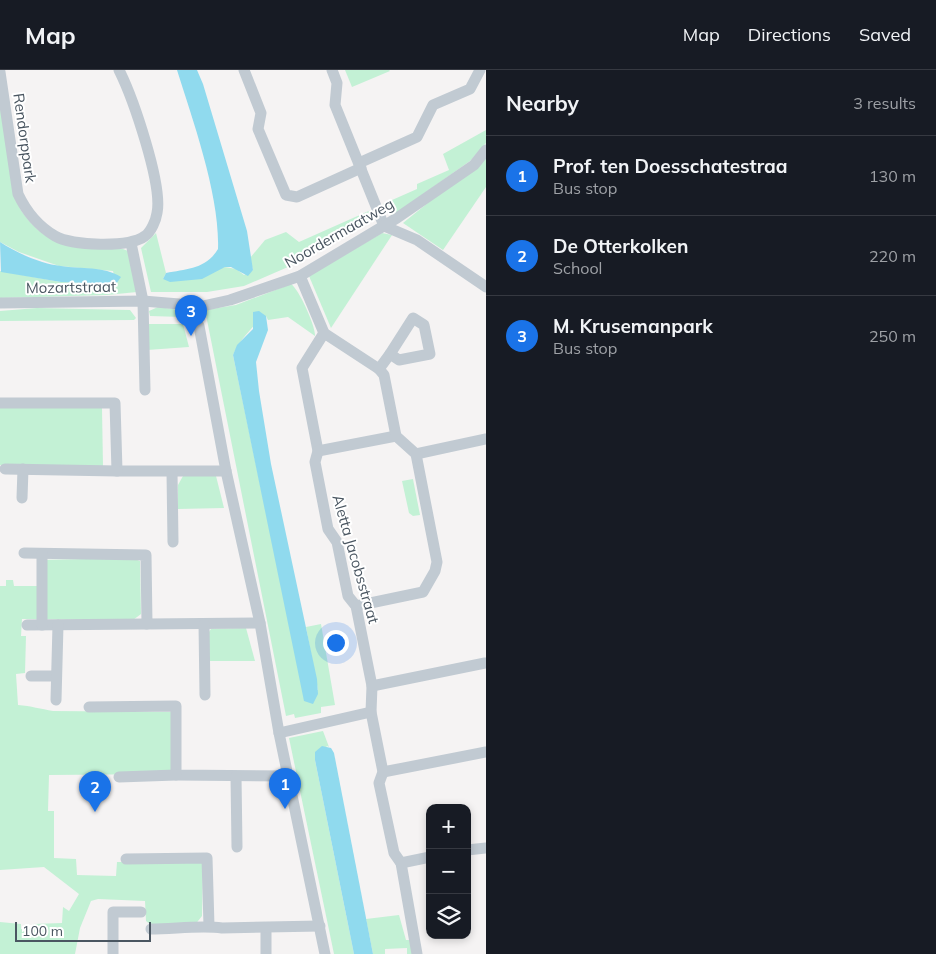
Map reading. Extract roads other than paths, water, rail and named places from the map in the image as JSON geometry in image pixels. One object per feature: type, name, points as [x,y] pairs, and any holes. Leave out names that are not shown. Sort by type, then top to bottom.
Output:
[{"type":"street","points":[[119,70],[140,126],[158,203],[157,214],[150,230],[145,236],[131,243],[143,302],[145,390]]},
{"type":"street","points":[[244,70],[262,113],[258,129],[286,195],[297,197],[416,137],[432,106],[470,89],[480,70]]},
{"type":"street","points":[[332,70],[338,83],[335,105],[384,226],[417,240],[486,287]]},
{"type":"street","name":"Rendorppark","points":[[0,72],[18,194],[30,214],[57,237],[87,242],[131,243]]},
{"type":"street","name":"Noordermaatweg","points":[[189,309],[230,300],[300,276],[384,226],[474,165],[486,150]]},
{"type":"street","points":[[300,276],[324,333],[379,369],[384,375],[396,436],[416,454],[437,562],[435,571],[423,592],[356,606]]},
{"type":"street","name":"Mozartstraat","points":[[0,303],[143,302],[179,304],[189,309]]},
{"type":"street","points":[[189,309],[199,326],[226,471],[260,623],[279,733],[325,954]]},
{"type":"street","name":"Aletta Jacobsstraat","points":[[324,333],[303,365],[302,371],[318,451],[315,462],[328,529],[336,542],[348,596],[356,606],[372,686],[371,712],[383,772],[380,783],[394,853],[401,863],[417,954]]},
{"type":"street","points":[[379,369],[390,354]]},
{"type":"street","points":[[0,403],[115,403],[117,471]]},
{"type":"street","points":[[318,451],[396,436]]},
{"type":"street","points":[[416,454],[486,439]]},
{"type":"street","points":[[5,469],[226,471]]},
{"type":"street","points":[[22,498],[23,469]]},
{"type":"street","points":[[172,472],[173,542]]},
{"type":"street","points":[[24,553],[146,555],[147,624]]},
{"type":"street","points":[[42,554],[42,625]]},
{"type":"street","points":[[28,625],[260,623]]},
{"type":"street","points":[[204,624],[205,696]]},
{"type":"street","points":[[56,700],[58,625]]},
{"type":"street","points":[[372,686],[486,665]]},
{"type":"street","points":[[31,676],[56,676]]},
{"type":"street","points":[[89,706],[176,706],[176,775]]},
{"type":"street","points":[[279,733],[371,712]]},
{"type":"street","points":[[383,772],[486,752]]},
{"type":"street","points":[[119,776],[289,776]]},
{"type":"street","points":[[236,776],[237,847]]},
{"type":"street","points":[[471,850],[486,848]]},
{"type":"street","points":[[126,859],[207,858],[209,926]]},
{"type":"street","points":[[401,863],[426,858]]},
{"type":"street","points":[[113,954],[113,912],[141,912]]},
{"type":"street","points":[[151,929],[193,929],[209,926],[222,928],[266,928],[320,926]]},
{"type":"street","points":[[266,928],[266,954]]},
{"type":"water","points":[[177,70],[197,70],[203,84],[247,231],[253,270],[248,276],[231,267],[225,267],[202,279],[170,282],[163,279],[166,273],[189,269],[208,261],[218,249],[215,206],[210,183],[198,135]]},
{"type":"water","points":[[0,242],[21,254],[45,263],[100,269],[121,277],[116,284],[61,282],[1,272]]},
{"type":"water","points":[[259,311],[266,316],[268,330],[256,362],[259,391],[271,464],[317,679],[318,694],[313,704],[304,701],[233,355],[237,345],[253,329],[253,312]]},
{"type":"water","points":[[322,746],[331,748],[334,753],[373,954],[354,954],[315,760],[315,752]]},
{"type":"place","name":"M. Krusemanpark","points":[[191,336]]},
{"type":"place","name":"Prof. ten Doesschatestraa","points":[[285,809]]},
{"type":"place","name":"De Otterkolken","points":[[95,812]]}]
